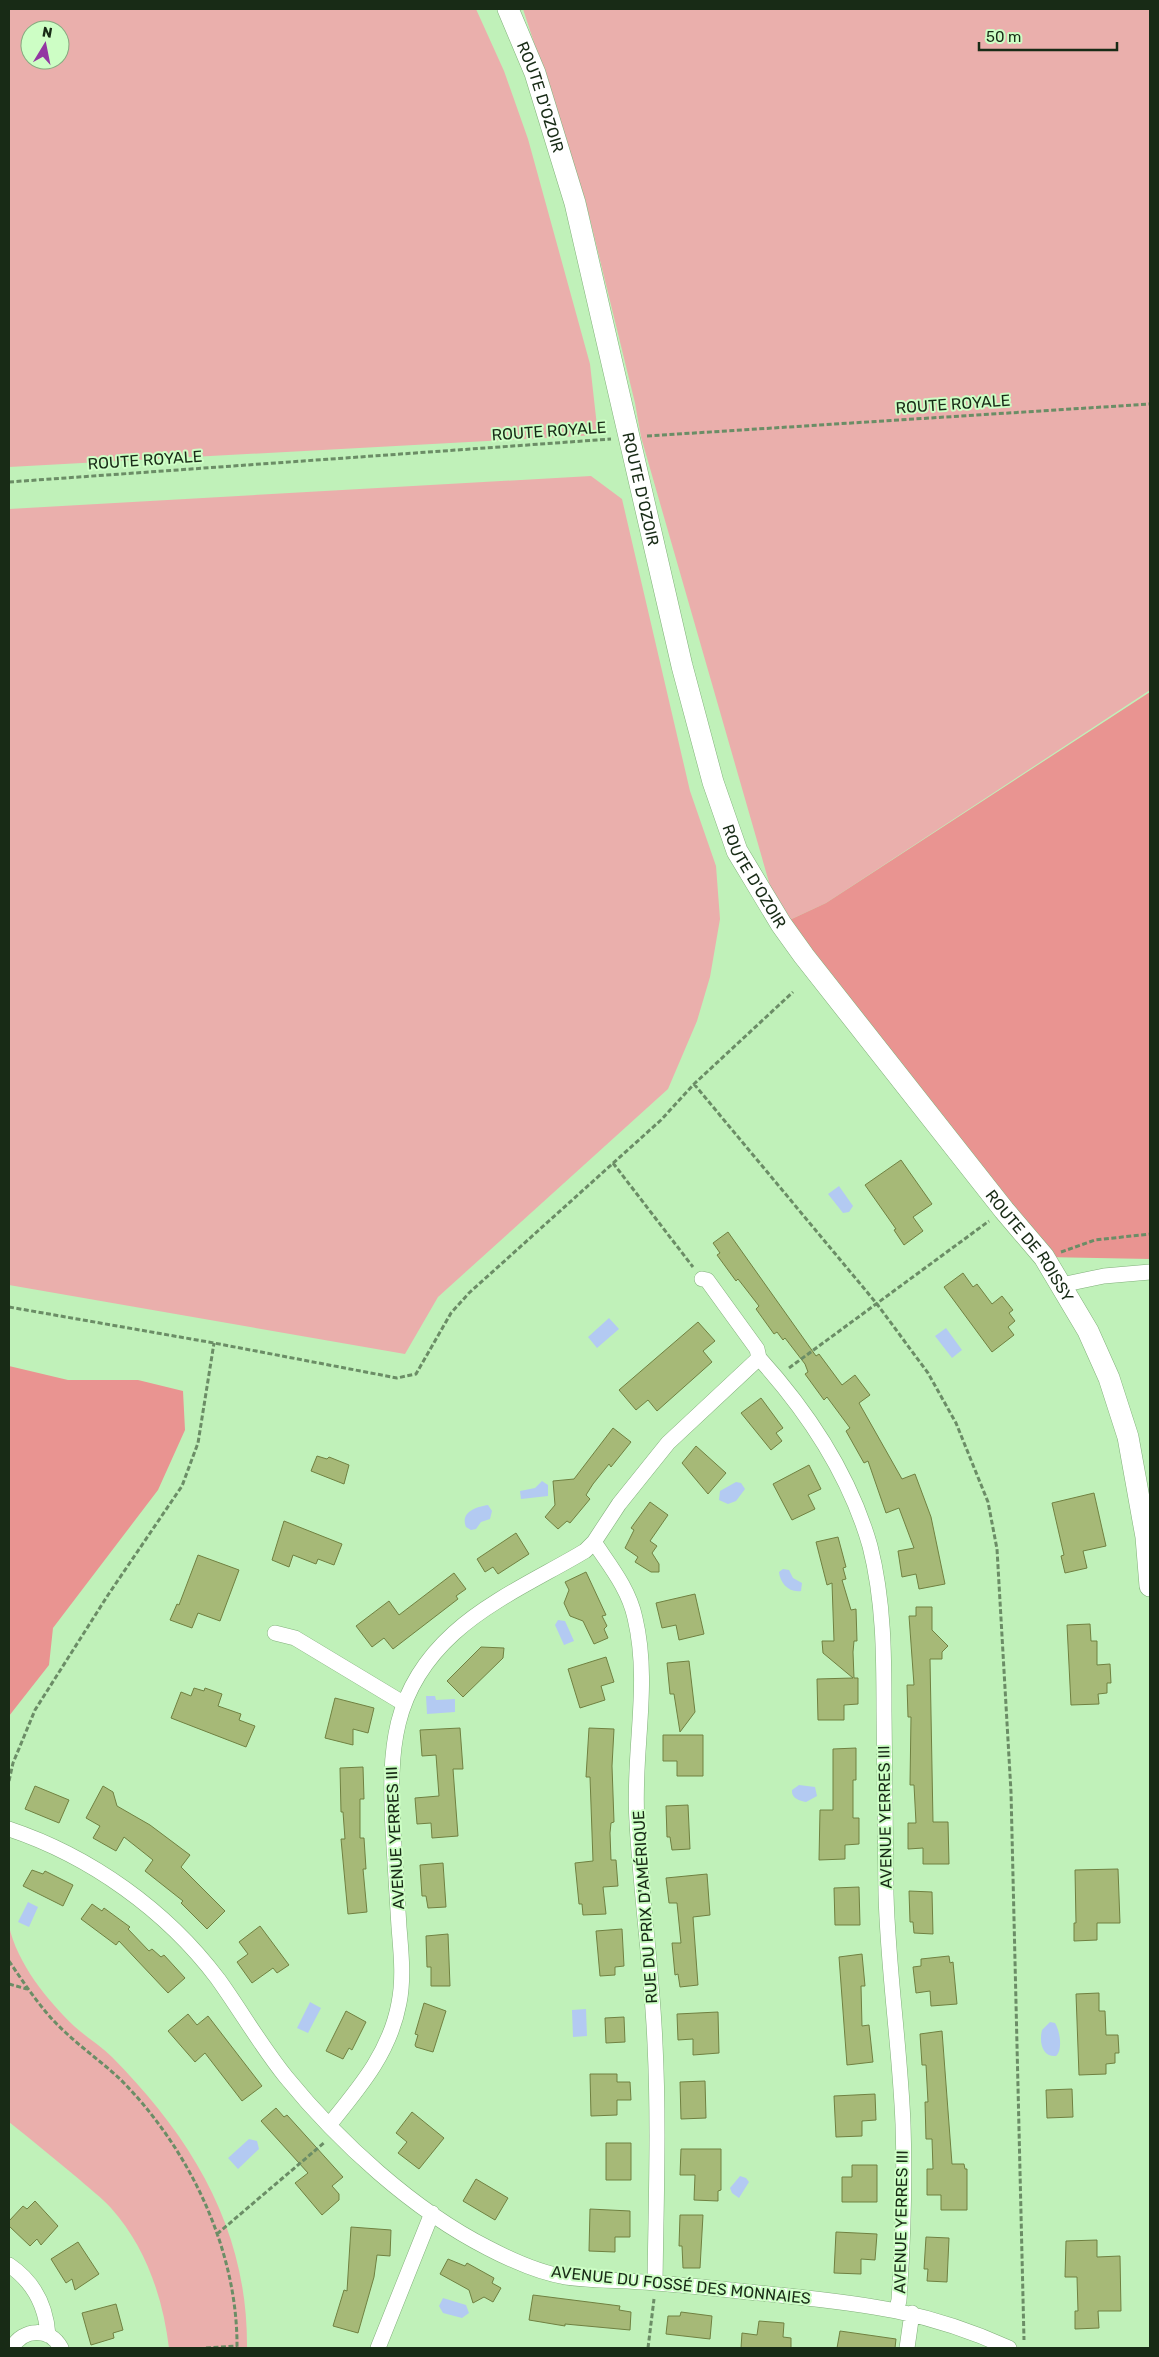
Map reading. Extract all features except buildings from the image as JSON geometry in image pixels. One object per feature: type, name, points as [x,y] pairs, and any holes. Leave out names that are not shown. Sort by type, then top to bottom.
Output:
[{"type":"main road","name":"ROUTE D'OZOIR","points":[[508,9],[535,74],[575,203],[682,666],[713,782],[737,851],[781,924],[804,956]]},
{"type":"main road","name":"ROUTE DE ROISSY","points":[[804,956],[1004,1210],[1044,1257],[1088,1332],[1109,1378],[1128,1437],[1146,1537],[1150,1586]]},
{"type":"street","points":[[1061,1285],[1104,1276],[1150,1272]]},
{"type":"street","name":"AVENUE YERRES III","points":[[702,1279],[708,1280],[757,1349],[759,1358],[776,1377],[816,1432],[844,1476],[853,1494],[869,1544],[880,1600],[883,1634],[888,1939],[903,2124],[903,2213],[897,2309]]},
{"type":"street","name":"AVENUE YERRES III","points":[[332,2128],[378,2061],[390,2036],[400,2002],[402,1968],[390,1768],[403,1704],[412,1686],[432,1657],[454,1633],[482,1612],[585,1551],[594,1542],[619,1504],[668,1443],[759,1358]]},
{"type":"street","name":"RUE DU PRIX D'AMÉRIQUE","points":[[594,1542],[626,1592],[635,1615],[641,1652],[642,1682],[636,1820],[649,1952],[655,2045],[657,2126],[656,2283]]},
{"type":"street","points":[[275,1633],[294,1638],[403,1704]]},
{"type":"street","name":"AVENUE DU FOSSÉ DES MONNAIES","points":[[9,1829],[62,1850],[132,1894],[162,1918],[217,1978],[264,2049],[332,2128],[377,2170],[432,2213],[486,2247],[535,2270],[565,2277],[656,2283],[856,2303],[897,2309],[968,2330],[1009,2348]]},
{"type":"street","points":[[378,2348],[432,2213]]},
{"type":"street","points":[[9,2265],[38,2294],[47,2316],[48,2335]]},
{"type":"street","points":[[907,2348],[912,2312]]},
{"type":"street","points":[[12,2348],[17,2340],[32,2332],[48,2335],[61,2348]]},
{"type":"path","name":"ROUTE ROYALE","points":[[9,482],[629,438],[1150,404]]},
{"type":"path","points":[[9,1307],[398,1378],[416,1374],[451,1312],[469,1293],[661,1120],[694,1084],[793,992]]},
{"type":"path","points":[[694,1084],[877,1304],[928,1373],[956,1423],[988,1502],[997,1549],[1011,1792],[1024,2348]]},
{"type":"path","points":[[613,1163],[702,1279]]},
{"type":"path","points":[[776,1377],[1004,1210]]},
{"type":"path","points":[[1044,1257],[1095,1240],[1150,1234]]},
{"type":"path","points":[[9,1782],[13,1763],[35,1710],[108,1595],[182,1486],[198,1443],[214,1343]]},
{"type":"path","points":[[9,1961],[28,1989],[64,2031],[119,2079],[164,2130],[201,2193],[217,2234],[235,2312],[237,2347],[206,2348]]},
{"type":"path","points":[[9,1984],[28,1989]]},
{"type":"path","points":[[217,2234],[332,2128]]},
{"type":"path","points":[[648,2348],[656,2283]]},
{"type":"shaded area","points":[[9,9],[476,9],[504,71],[528,139],[590,364],[598,435],[9,467]]},
{"type":"shaded area","points":[[523,9],[1150,9],[1150,690],[826,903],[781,924],[641,437],[635,403],[585,199]]},
{"type":"shaded area","points":[[591,476],[622,499],[690,791],[716,866],[720,919],[710,977],[697,1021],[668,1089],[438,1297],[405,1354],[9,1285],[9,509]]},
{"type":"shaded area","points":[[1150,692],[1150,1259],[1044,1257],[781,924],[826,903]]},
{"type":"shaded area","points":[[9,1366],[68,1380],[138,1380],[183,1391],[185,1430],[158,1490],[53,1628],[49,1665],[9,1716]]},
{"type":"shaded area","points":[[9,1926],[19,1954],[44,1993],[74,2026],[108,2053],[141,2088],[191,2154],[210,2189],[226,2226],[238,2264],[245,2305],[247,2348],[169,2348],[162,2311],[151,2274],[134,2239],[123,2223],[100,2197],[9,2122]]},
{"type":"water","points":[[839,1186],[853,1206],[849,1212],[843,1213],[828,1194]]},
{"type":"water","points":[[609,1318],[619,1329],[597,1348],[588,1337]]},
{"type":"water","points":[[946,1328],[962,1350],[952,1358],[935,1336]]},
{"type":"water","points":[[542,1481],[548,1485],[548,1496],[521,1499],[520,1491],[535,1488]]},
{"type":"water","points":[[736,1482],[741,1483],[745,1489],[736,1501],[728,1504],[719,1500],[720,1491]]},
{"type":"water","points":[[488,1505],[492,1511],[490,1519],[481,1522],[476,1529],[471,1530],[466,1527],[465,1518],[470,1511]]},
{"type":"water","points":[[783,1569],[789,1570],[793,1578],[802,1583],[801,1591],[789,1589],[783,1583],[779,1572]]},
{"type":"water","points":[[558,1620],[565,1621],[574,1641],[564,1645],[555,1625]]},
{"type":"water","points":[[426,1696],[435,1696],[436,1700],[455,1699],[455,1712],[427,1714]]},
{"type":"water","points":[[799,1785],[815,1787],[817,1796],[806,1802],[796,1799],[792,1790]]},
{"type":"water","points":[[28,1902],[38,1907],[29,1927],[18,1922]]},
{"type":"water","points":[[310,2002],[321,2008],[308,2033],[297,2028]]},
{"type":"water","points":[[586,2009],[587,2036],[573,2037],[572,2010]]},
{"type":"water","points":[[1050,2022],[1055,2023],[1059,2035],[1060,2049],[1056,2056],[1047,2054],[1041,2044],[1042,2030]]},
{"type":"water","points":[[249,2139],[257,2141],[259,2149],[238,2169],[228,2158]]},
{"type":"water","points":[[740,2176],[746,2178],[749,2182],[739,2198],[732,2193],[730,2188]]},
{"type":"water","points":[[443,2298],[466,2305],[469,2313],[462,2318],[443,2313],[439,2306]]}]
